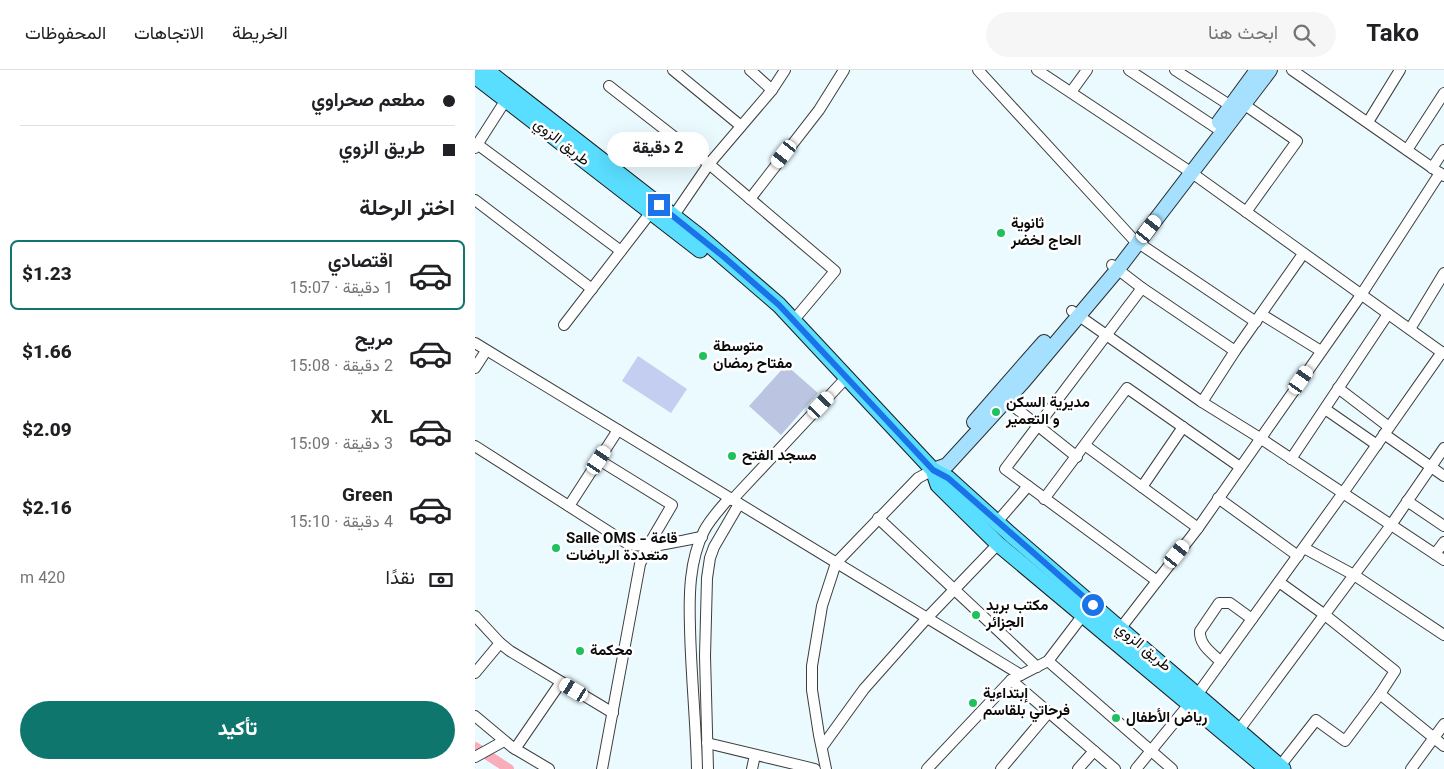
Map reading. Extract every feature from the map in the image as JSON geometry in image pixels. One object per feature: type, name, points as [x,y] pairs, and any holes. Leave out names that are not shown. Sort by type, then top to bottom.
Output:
[{"type":"main road","name":"طريق الزوي","points":[[485,70],[509,95],[651,212],[671,221]]},
{"type":"main road","name":"طريق الزوي","points":[[475,76],[509,95],[671,221],[724,257],[779,305],[933,470],[948,478],[1120,629],[1193,699],[1239,730],[1277,768]]},
{"type":"main road","name":"طريق الزوي","points":[[933,470],[938,485],[998,544],[1083,615],[1193,699],[1277,768]]},
{"type":"street","points":[[673,70],[741,126]]},
{"type":"street","points":[[750,70],[772,90]]},
{"type":"street","points":[[671,221],[709,164],[772,90],[785,70]]},
{"type":"street","points":[[750,199],[819,110],[844,70]]},
{"type":"street","points":[[978,70],[1136,241],[1258,318],[1321,351]]},
{"type":"street","points":[[1037,70],[1188,171],[1443,353],[1221,662],[1136,769]]},
{"type":"street","points":[[1071,92],[1087,70]]},
{"type":"street","points":[[1129,70],[1215,127]]},
{"type":"street","points":[[1175,70],[1237,103],[1297,141],[1246,212]]},
{"type":"street","points":[[826,769],[812,690],[812,666],[822,606],[836,563],[917,478],[933,470],[939,461],[1002,397],[1115,267],[1188,171],[1237,103],[1257,70]]},
{"type":"street","points":[[1188,171],[1215,127],[1270,70]]},
{"type":"street","points":[[1292,70],[1439,172]]},
{"type":"street","points":[[1368,122],[1400,70]]},
{"type":"street","points":[[609,86],[709,164],[835,271],[793,321]]},
{"type":"street","points":[[1407,150],[1444,93]]},
{"type":"street","points":[[509,95],[476,146],[621,251]]},
{"type":"street","points":[[1120,629],[1198,528],[1361,295],[1439,172],[1444,150]]},
{"type":"street","points":[[475,200],[592,289]]},
{"type":"street","points":[[564,325],[651,212]]},
{"type":"street","points":[[1202,402],[1303,254]]},
{"type":"street","points":[[1115,267],[1142,288],[1235,351]]},
{"type":"street","points":[[1410,330],[1444,273]]},
{"type":"street","points":[[1142,288],[1005,469],[1157,581]]},
{"type":"street","points":[[1075,313],[1202,402],[1261,438],[1439,558],[1444,542]]},
{"type":"street","points":[[1291,458],[1388,314]]},
{"type":"street","points":[[475,343],[1021,675]]},
{"type":"street","points":[[475,368],[486,351]]},
{"type":"street","points":[[697,769],[689,602],[691,573],[704,530],[846,378]]},
{"type":"street","points":[[1045,499],[1127,388],[1240,467]]},
{"type":"street","points":[[1338,388],[1387,431],[1444,476]]},
{"type":"street","points":[[1002,397],[1077,457]]},
{"type":"street","points":[[1325,409],[1377,445]]},
{"type":"street","points":[[1142,487],[1183,427]]},
{"type":"street","points":[[569,506],[617,430]]},
{"type":"street","points":[[475,446],[628,544],[648,546],[702,537]]},
{"type":"street","points":[[1086,446],[1198,528]]},
{"type":"street","points":[[1239,730],[1391,525],[1444,448]]},
{"type":"street","points":[[599,460],[673,505],[648,546],[639,572],[602,769]]},
{"type":"street","points":[[997,522],[1028,486]]},
{"type":"street","points":[[1218,498],[1301,552],[1354,575],[1444,635]]},
{"type":"street","points":[[708,769],[705,656],[707,578],[710,558],[733,500]]},
{"type":"street","points":[[1407,502],[1444,526]]},
{"type":"street","points":[[878,518],[1037,667]]},
{"type":"street","points":[[822,748],[864,689],[927,618],[998,544]]},
{"type":"street","points":[[1277,768],[1316,720],[1345,741],[1395,672],[1325,615],[1279,582]]},
{"type":"street","points":[[1221,662],[1201,642],[1200,637],[1200,631],[1219,602],[1230,602],[1252,619]]},
{"type":"street","points":[[927,769],[1011,680],[1048,661],[1083,615]]},
{"type":"street","points":[[475,616],[500,643],[613,713]]},
{"type":"street","points":[[475,673],[500,643]]},
{"type":"street","points":[[1048,661],[1172,769]]},
{"type":"street","points":[[1011,680],[1115,769]]},
{"type":"street","points":[[515,749],[561,682]]},
{"type":"street","points":[[1380,694],[1444,746]]},
{"type":"street","points":[[1001,769],[1049,712]]},
{"type":"street","points":[[475,716],[515,749],[549,769]]},
{"type":"street","points":[[1411,769],[1444,724]]},
{"type":"street","points":[[475,758],[504,741]]},
{"type":"street","points":[[707,743],[815,769]]},
{"type":"street","points":[[1078,769],[1094,751]]},
{"type":"street","points":[[752,769],[755,755]]},
{"type":"shaded area","points":[[638,356],[687,389],[671,413],[622,381]]},
{"type":"shaded area","points":[[786,365],[818,393],[781,435],[749,406]]},
{"type":"waterway","points":[[475,747],[509,769]]},
{"type":"place","name":"ثانوية الحاج لخضر","points":[[1001,233]]},
{"type":"place","name":"متوسطة مفتاح رمضان","points":[[703,356]]},
{"type":"place","name":"مديرية السكن و التعمير","points":[[996,412]]},
{"type":"place","name":"مسجد الفتح","points":[[732,456]]},
{"type":"place","name":"Salle OMS - قاعة متعددة الرياضات","points":[[556,548]]},
{"type":"place","name":"مكتب بريد الجزائر","points":[[976,615]]},
{"type":"place","name":"محكمة","points":[[580,651]]},
{"type":"place","name":"إبتداءية فرحاتي بلقاسم","points":[[973,703]]},
{"type":"place","name":"رياض الأطفال","points":[[1116,718]]},
{"type":"route","points":[[659,205],[699,236],[779,305],[933,470],[948,478],[1093,605]]}]
